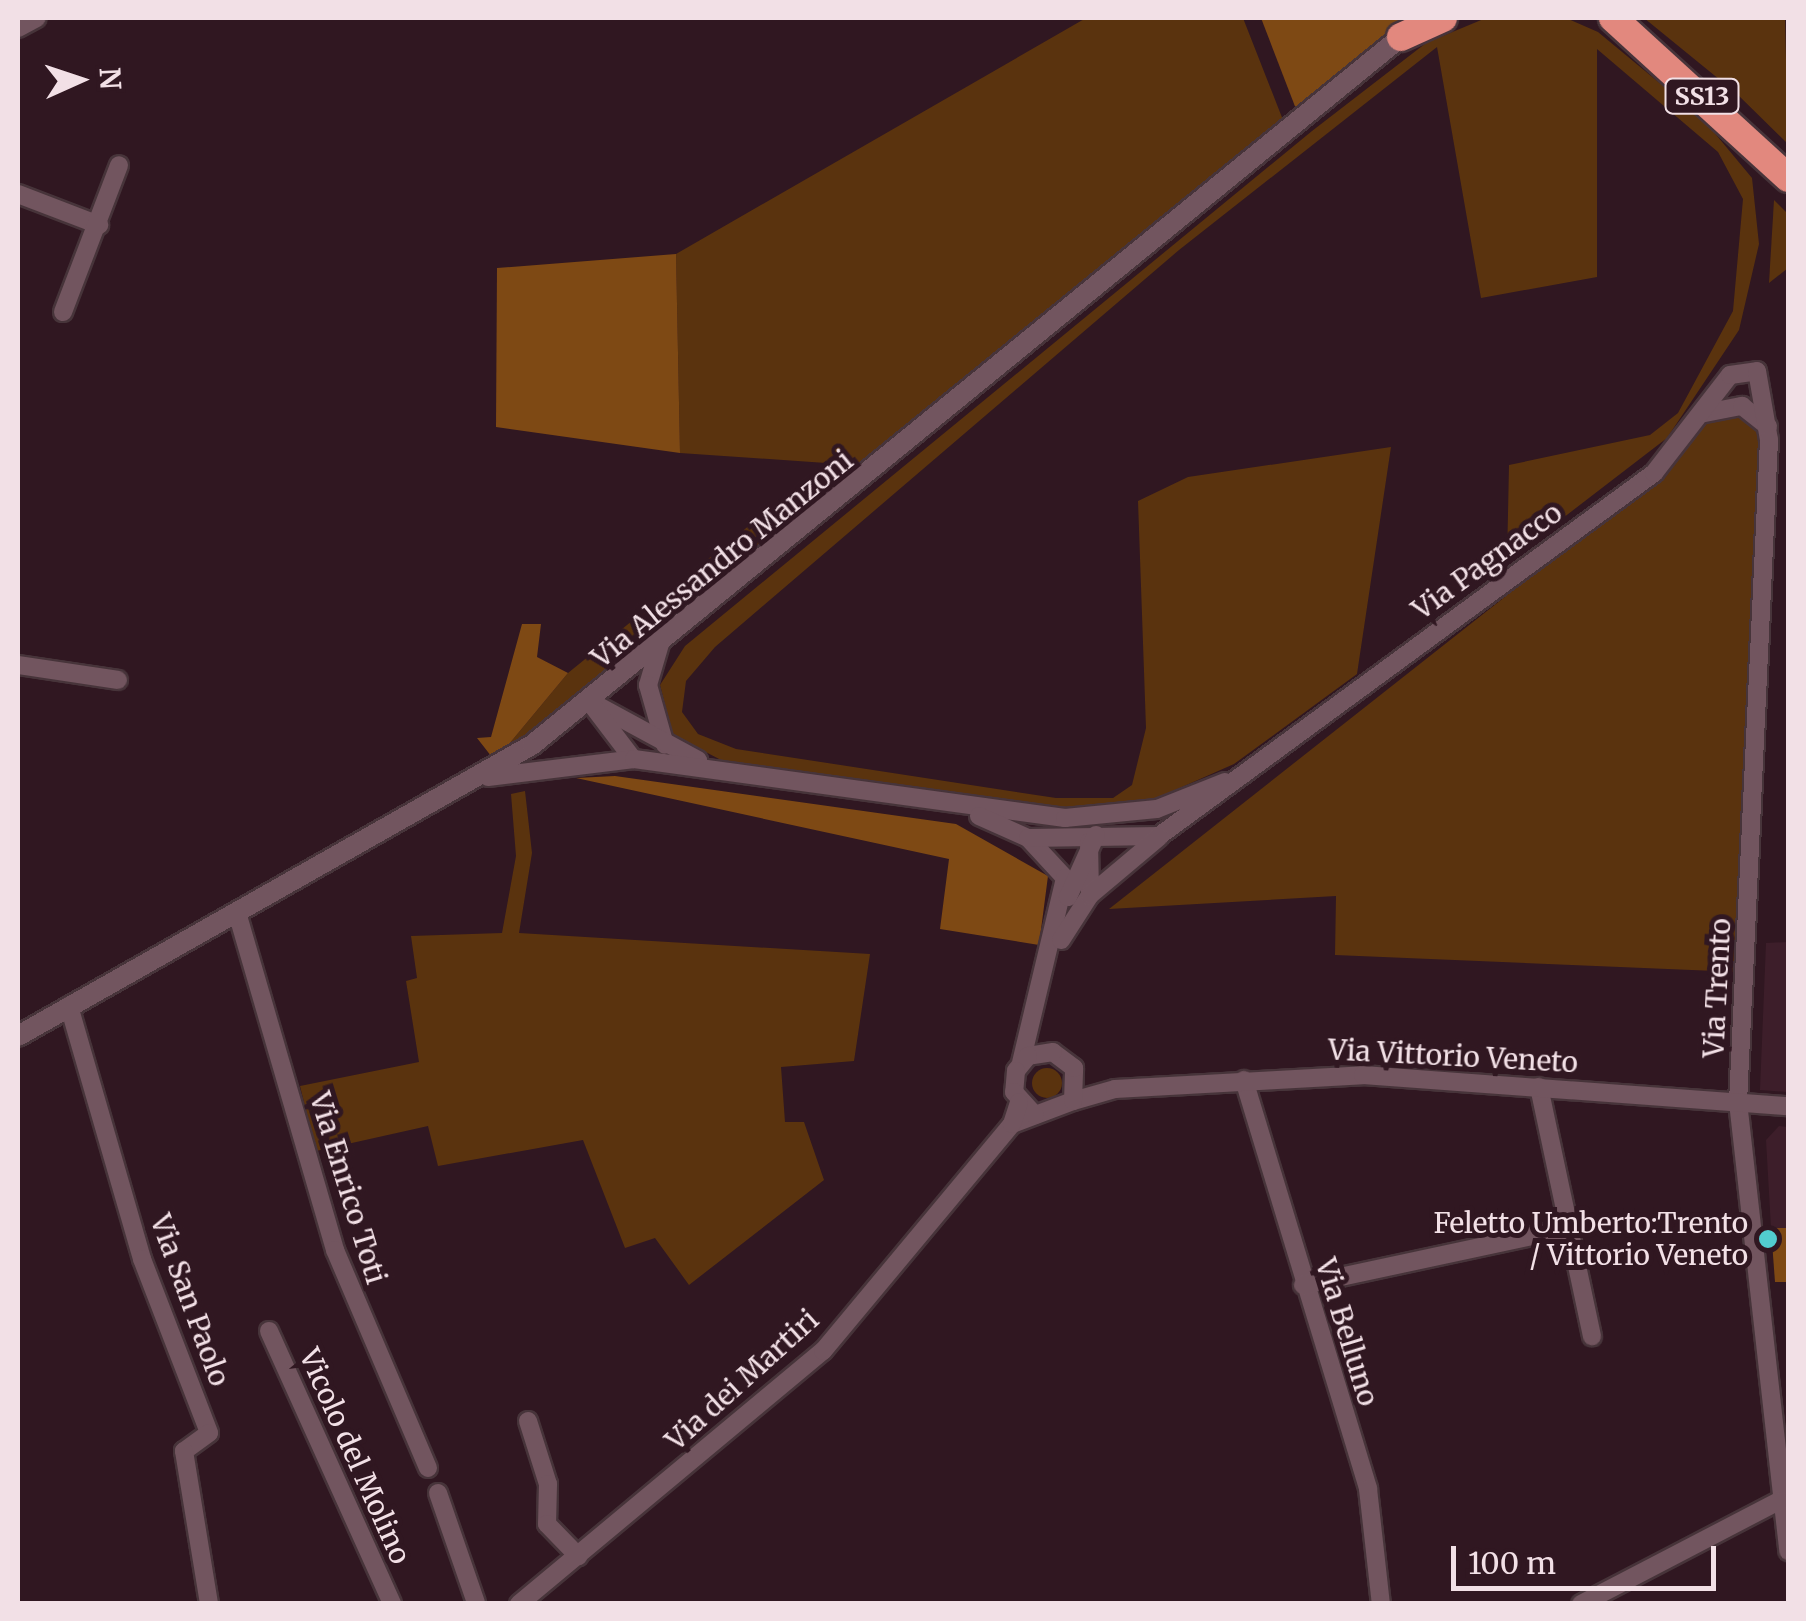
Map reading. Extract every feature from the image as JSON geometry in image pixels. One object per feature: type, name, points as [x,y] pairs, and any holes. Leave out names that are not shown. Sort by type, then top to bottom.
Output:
[{"type":"highway","points":[[1409,27],[1444,18]]},
{"type":"highway","points":[[1592,18],[1695,90]]},
{"type":"highway","name":"SS13","points":[[1612,18],[1788,178]]},
{"type":"street","points":[[18,28],[36,18]]},
{"type":"street","name":"Via Alessandro Manzoni","points":[[18,1036],[488,777],[591,702],[1409,27]]},
{"type":"street","points":[[64,312],[120,165]]},
{"type":"street","points":[[18,194],[99,225]]},
{"type":"street","name":"Via Trento","points":[[1730,375],[1746,368],[1764,379],[1768,426],[1738,1102],[1788,1551]]},
{"type":"street","name":"Via Pagnacco","points":[[1048,959],[1090,895],[1159,836],[1654,473],[1704,414],[1730,375]]},
{"type":"street","points":[[1704,414],[1742,406],[1768,426]]},
{"type":"street","points":[[660,644],[648,685],[666,746]]},
{"type":"street","points":[[18,665],[118,680]]},
{"type":"street","points":[[591,702],[634,760]]},
{"type":"street","name":"Via Pagnacco","points":[[591,702],[666,746],[722,770]]},
{"type":"street","name":"Via Pagnacco","points":[[488,777],[634,760],[722,770],[965,810],[1115,818],[1254,768]]},
{"type":"street","name":"Via Pagnacco","points":[[965,810],[1028,838],[1090,842],[1159,836]]},
{"type":"street","points":[[1065,818],[1090,842],[1090,895]]},
{"type":"street","name":"Via Pagnacco","points":[[1022,1062],[1067,900],[1090,842],[1115,818]]},
{"type":"street","name":"Via Pagnacco","points":[[1028,838],[1064,878],[1067,900]]},
{"type":"street","name":"Via Enrico Toti","points":[[238,916],[335,1250],[428,1468]]},
{"type":"street","name":"Via San Paolo","points":[[69,1006],[142,1259],[210,1433],[184,1451],[209,1604]]},
{"type":"street","points":[[1032,1020],[1053,1052],[1077,1076],[1073,1101],[1057,1114],[1035,1114],[1019,1102],[1022,1062],[1053,1052]]},
{"type":"street","name":"Via Vittorio Veneto","points":[[1073,1101],[1115,1090],[1362,1075],[1788,1106]]},
{"type":"street","name":"Via Vittorio Veneto","points":[[1077,1076],[1115,1090]]},
{"type":"street","name":"Via Belluno","points":[[1244,1080],[1303,1285],[1368,1489],[1381,1604]]},
{"type":"street","points":[[1538,1087],[1592,1336]]},
{"type":"street","name":"Via dei Martiri","points":[[525,1602],[823,1351],[1012,1124],[1019,1102]]},
{"type":"street","name":"Via dei Martiri","points":[[1012,1124],[1035,1114]]},
{"type":"street","points":[[1303,1285],[1569,1228]]},
{"type":"street","name":"Vicolo del Molino","points":[[269,1330],[392,1604]]},
{"type":"street","points":[[528,1422],[548,1484],[547,1524],[578,1556]]},
{"type":"street","points":[[438,1493],[476,1604]]},
{"type":"street","points":[[1580,1604],[1780,1501]]},
{"type":"shaded area","points":[[1086,18],[1243,18],[1283,120],[495,761],[568,673],[826,463],[680,453],[676,254]]},
{"type":"shaded area","points":[[1261,18],[1404,18],[1296,109]]},
{"type":"shaded area","points":[[1486,18],[1566,18],[1598,32],[1703,119],[1752,178],[1759,244],[1739,330],[1667,438],[1507,561],[1509,465],[1650,435],[1678,413],[1733,311],[1743,199],[1718,152],[1597,49],[1597,277],[1481,298],[1437,47],[1179,250],[715,647],[686,681],[682,712],[698,734],[736,749],[1056,798],[1113,798],[1132,785],[1146,728],[1138,501],[1188,477],[1391,447],[1357,674],[1234,764],[1148,802],[1095,812],[721,760],[673,735],[660,685],[685,646],[1312,131],[1426,43]]},
{"type":"shaded area","points":[[1644,18],[1785,18],[1788,144],[1736,93]]},
{"type":"shaded area","points":[[1774,200],[1788,214],[1788,268],[1769,283]]},
{"type":"shaded area","points":[[676,254],[680,453],[496,427],[497,268]]},
{"type":"shaded area","points":[[1737,413],[1760,434],[1740,972],[1335,955],[1336,896],[1109,909],[1653,480],[1706,422]]},
{"type":"shaded area","points":[[522,624],[541,624],[537,657],[568,673],[495,761],[477,738],[491,737]]},
{"type":"shaded area","points":[[615,776],[956,824],[1048,876],[1039,945],[940,929],[949,859],[576,778]]},
{"type":"shaded area","points":[[525,791],[532,853],[519,933],[870,954],[854,1061],[781,1067],[785,1122],[804,1122],[824,1180],[689,1285],[655,1238],[625,1248],[583,1140],[438,1166],[428,1126],[316,1151],[300,1086],[419,1062],[406,981],[417,978],[411,936],[502,933],[516,856],[511,794]]},
{"type":"shaded area","points":[[1788,942],[1788,1092],[1760,1090],[1766,943]]},
{"type":"shaded area","points":[[1047,1068],[1058,1072],[1062,1083],[1058,1094],[1047,1098],[1036,1094],[1032,1083],[1036,1072]]},
{"type":"shaded area","points":[[1779,1126],[1788,1127],[1788,1228],[1771,1228],[1766,1140]]},
{"type":"shaded area","points":[[1771,1228],[1788,1228],[1788,1282],[1775,1282]]},
{"type":"place","name":"Feletto Umberto:Trento / Vittorio Veneto","points":[[1768,1239]]}]
